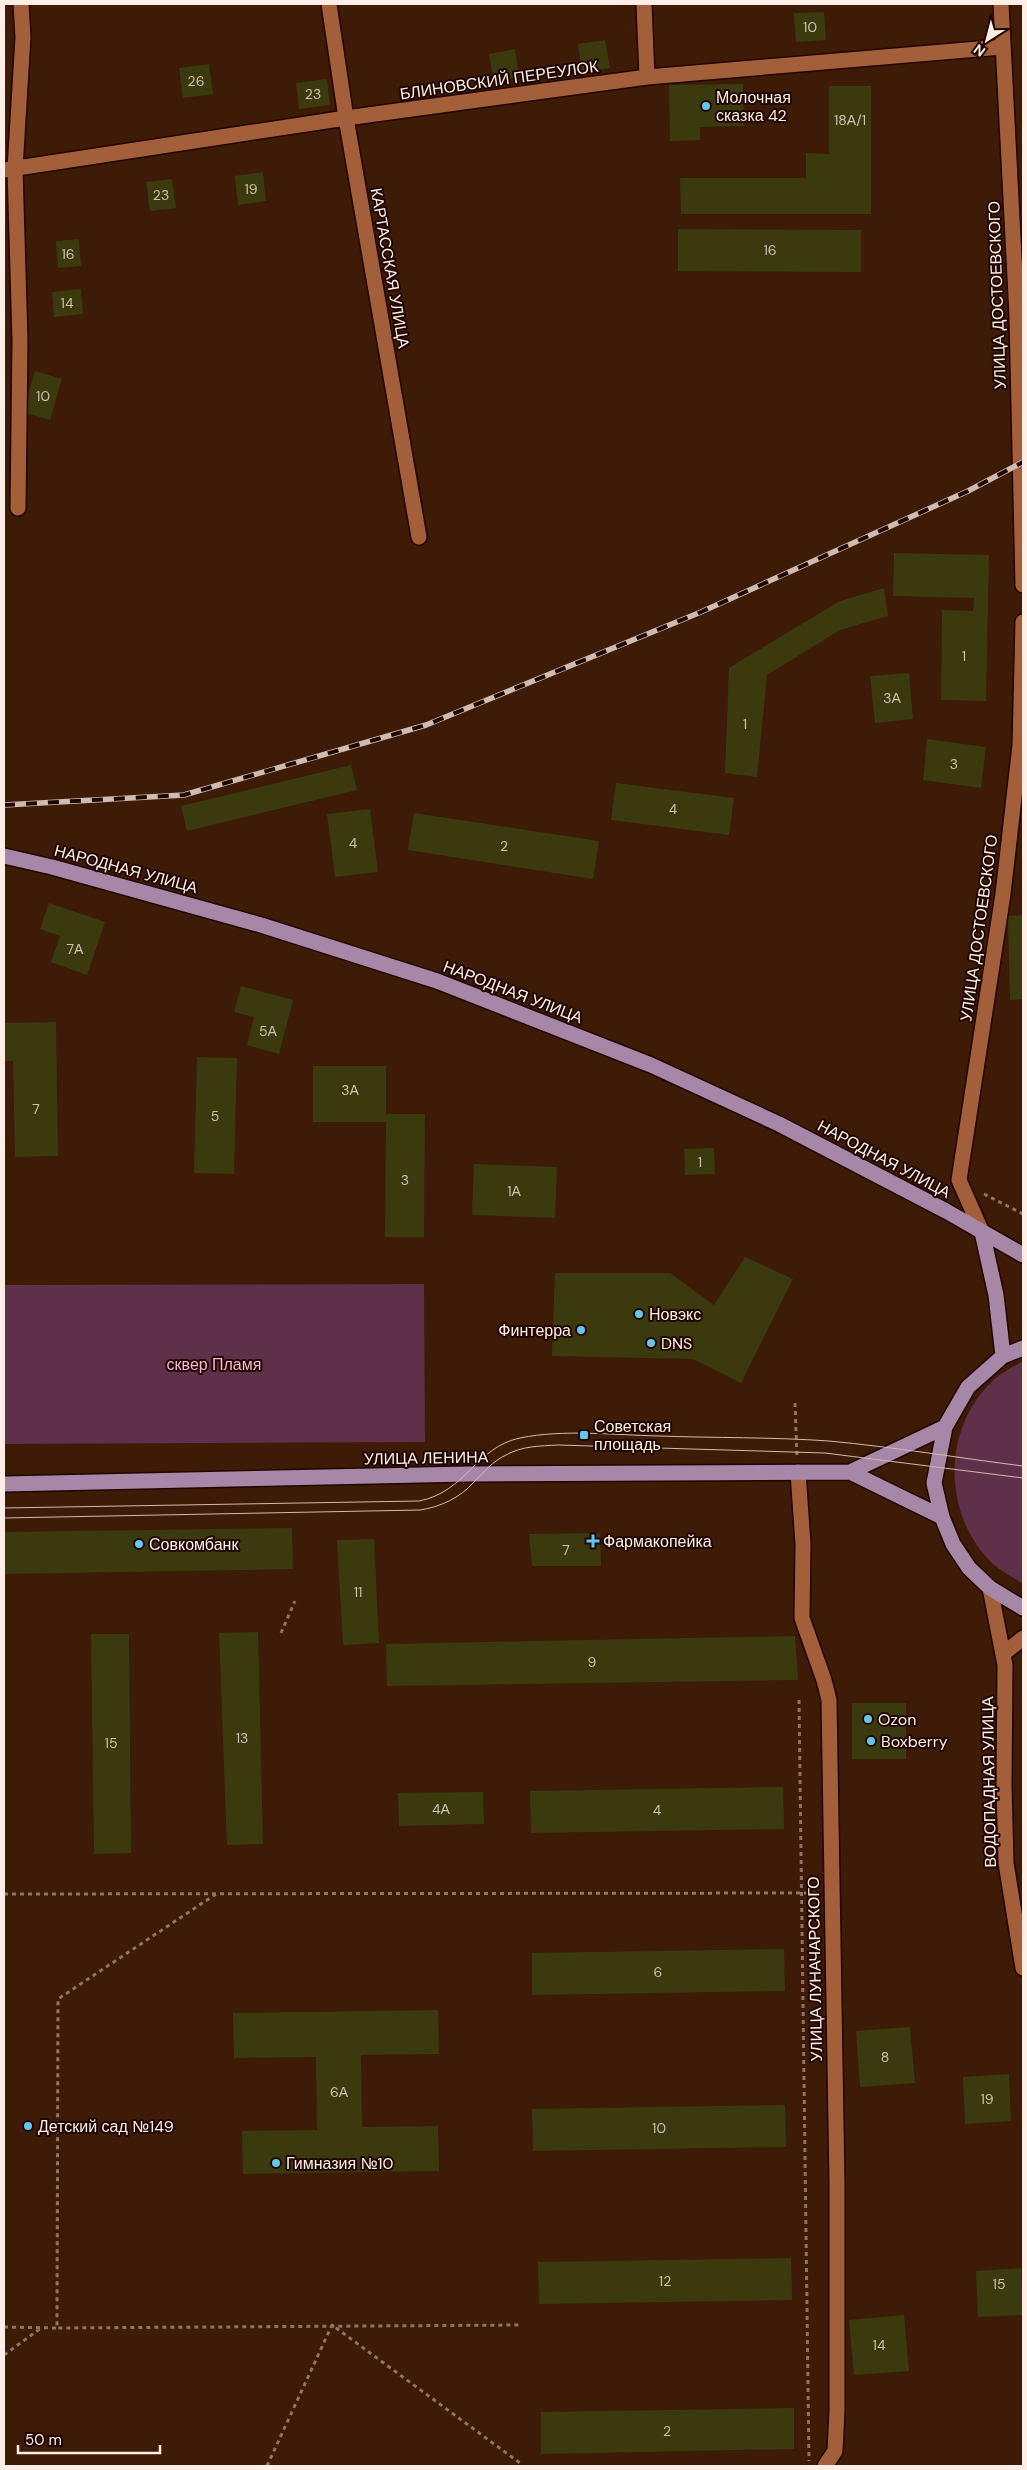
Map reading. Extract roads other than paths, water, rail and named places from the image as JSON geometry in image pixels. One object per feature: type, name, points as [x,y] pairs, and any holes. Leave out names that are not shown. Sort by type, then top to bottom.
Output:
[{"type":"main road","name":"НАРОДНАЯ УЛИЦА","points":[[4,856],[52,866],[261,925],[437,981],[651,1065],[780,1124],[946,1211],[1023,1256]]},
{"type":"main road","points":[[982,1232],[996,1295],[1004,1356]]},
{"type":"main road","points":[[1023,1348],[1004,1356],[968,1387],[945,1427],[934,1483],[942,1517],[953,1544],[969,1568],[990,1588],[1023,1608]]},
{"type":"main road","points":[[850,1472],[945,1427]]},
{"type":"main road","points":[[850,1472],[942,1517]]},
{"type":"main road","name":"УЛИЦА ЛЕНИНА","points":[[4,1484],[468,1474],[850,1472]]},
{"type":"street","points":[[18,508],[20,340],[9,169],[23,37],[21,4]]},
{"type":"street","name":"КАРТАССКАЯ УЛИЦА","points":[[329,4],[346,118],[419,537]]},
{"type":"street","points":[[644,4],[647,77]]},
{"type":"street","name":"УЛИЦА ДОСТОЕВСКОГО","points":[[1001,4],[1016,316],[1023,586]]},
{"type":"street","name":"БЛИНОВСКИЙ ПЕРЕУЛОК","points":[[9,169],[346,118],[647,77],[1002,47]]},
{"type":"street","name":"УЛИЦА ДОСТОЕВСКОГО","points":[[982,1232],[959,1180],[1003,894],[1020,745],[1023,622]]},
{"type":"street","name":"УЛИЦА ЛУНАЧАРСКОГО","points":[[798,1472],[803,1544],[802,1618],[829,1700],[837,2184],[838,2411],[835,2451],[825,2466]]},
{"type":"street","name":"ВОДОПАДНАЯ УЛИЦА","points":[[990,1588],[1006,1680],[1004,1786],[1006,1863],[1021,1940],[1023,1968]]},
{"type":"street","points":[[1003,1654],[1023,1638]]},
{"type":"tram line","points":[[4,1508],[419,1501],[448,1489],[492,1450],[505,1443],[520,1438],[554,1434],[589,1433],[829,1441],[1023,1466]]},
{"type":"tram line","points":[[4,1518],[420,1510],[435,1507],[456,1497],[501,1457],[531,1447],[558,1445],[825,1453],[1023,1478]]},
{"type":"railway","points":[[4,805],[184,795],[426,725],[701,612],[968,491],[1023,462]]},
{"type":"place","name":"Молочная сказка 42","points":[[706,106]]},
{"type":"place","name":"Новэкс","points":[[639,1314]]},
{"type":"place","name":"Финтерра","points":[[581,1330]]},
{"type":"place","name":"DNS","points":[[651,1343]]},
{"type":"place","name":"Советская площадь","points":[[584,1435]]},
{"type":"place","name":"Фармакопейка","points":[[593,1541]]},
{"type":"place","name":"Совкомбанк","points":[[139,1544]]},
{"type":"place","name":"Ozon","points":[[868,1719]]},
{"type":"place","name":"Boxberry","points":[[871,1741]]},
{"type":"place","name":"Детский сад №149","points":[[28,2126]]},
{"type":"place","name":"Гимназия №10","points":[[276,2163]]},
{"type":"park label","name":"сквер Пламя","points":[[214,1364]]}]
